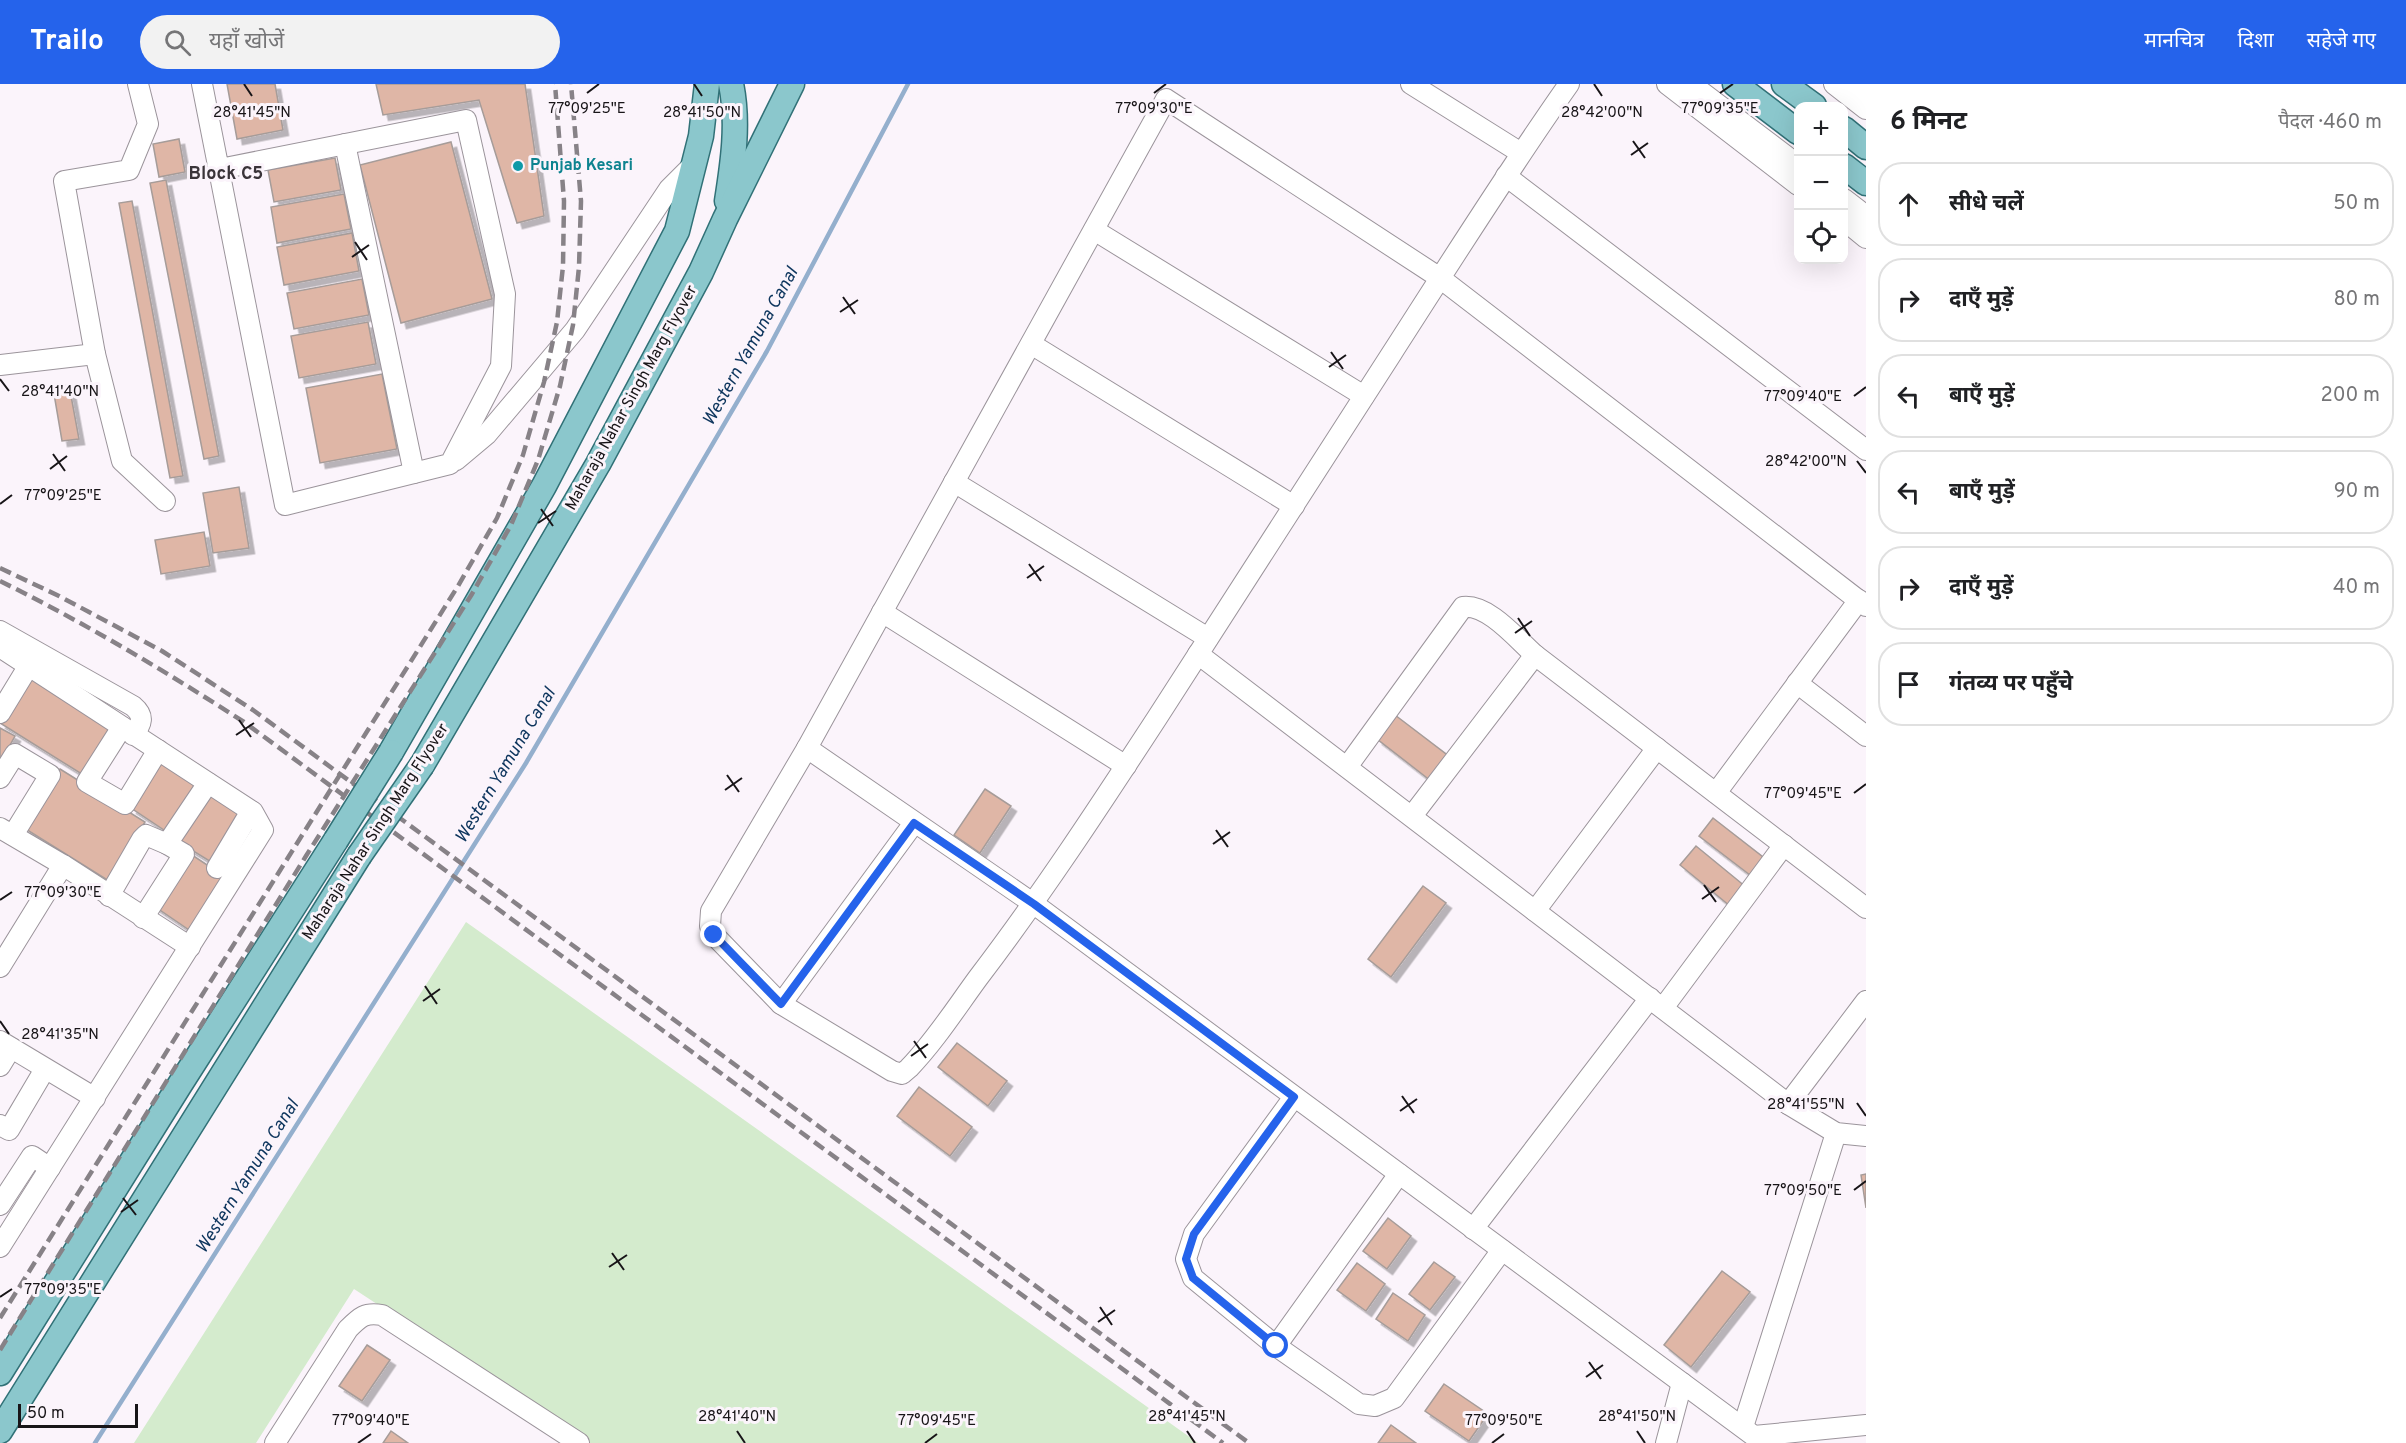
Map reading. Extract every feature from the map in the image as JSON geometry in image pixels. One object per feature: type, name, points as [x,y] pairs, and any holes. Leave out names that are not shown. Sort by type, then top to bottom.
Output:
[{"type":"main road","name":"Maharaja Nahar Singh Marg Flyover","points":[[0,1373],[391,752],[544,486],[677,231],[701,136],[707,84]]},
{"type":"main road","points":[[725,219],[733,162],[734,98],[731,84]]},
{"type":"main road","points":[[725,219],[792,84]]},
{"type":"main road","points":[[1735,84],[1794,129]]},
{"type":"main road","points":[[1784,84],[1809,102]]},
{"type":"main road","points":[[1848,132],[1866,147]]},
{"type":"main road","points":[[1848,169],[1866,183]]},
{"type":"main road","name":"Maharaja Nahar Singh Marg Flyover","points":[[0,1431],[359,856],[422,765],[598,464],[701,272],[725,219]]},
{"type":"street","points":[[138,84],[148,124],[129,170],[64,181],[95,354],[122,462],[165,501]]},
{"type":"street","points":[[202,84],[285,505],[450,464],[487,434],[575,330],[669,189],[692,166]]},
{"type":"street","points":[[1411,84],[1521,153]]},
{"type":"street","points":[[1569,84],[1521,153],[1440,278],[1293,506],[1126,766],[1034,904],[915,1062],[902,1074],[892,1071],[781,1004],[714,935],[710,926],[711,911],[807,748],[1168,92],[1440,278],[1862,603],[1797,683],[1716,793]]},
{"type":"street","points":[[1667,84],[1794,182]]},
{"type":"street","points":[[1691,84],[1794,162]]},
{"type":"street","points":[[1834,84],[1866,109]]},
{"type":"street","points":[[1857,84],[1866,91]]},
{"type":"street","points":[[220,169],[466,120],[506,294],[501,366],[450,464]]},
{"type":"street","points":[[345,144],[414,473]]},
{"type":"street","points":[[1506,176],[1866,450]]},
{"type":"street","points":[[1848,202],[1866,216]]},
{"type":"street","points":[[1848,223],[1866,238]]},
{"type":"street","points":[[1094,230],[1364,396]]},
{"type":"street","points":[[1031,344],[1293,506]]},
{"type":"street","points":[[0,365],[95,354]]},
{"type":"street","points":[[954,482],[1203,646],[1347,767],[1788,1104],[1836,1133],[1866,1136]]},
{"type":"street","points":[[1347,767],[1463,607],[1472,606],[1484,610],[1535,655],[1866,908]]},
{"type":"street","points":[[882,612],[1126,766]]},
{"type":"street","points":[[2,640],[28,667],[251,811],[263,830],[95,1098],[3,1237]]},
{"type":"street","points":[[2,640],[133,706],[141,715],[142,721],[127,731],[87,782],[125,804],[158,750]]},
{"type":"street","points":[[1412,816],[1535,655]]},
{"type":"street","points":[[0,713],[28,667]]},
{"type":"street","points":[[1797,683],[1866,736]]},
{"type":"street","points":[[807,748],[1034,904],[1750,1435],[1866,1425]]},
{"type":"street","points":[[1535,911],[1657,748]]},
{"type":"street","points":[[0,778],[15,753],[50,775],[6,832],[63,865],[190,947]]},
{"type":"street","points":[[167,844],[208,783]]},
{"type":"street","points":[[217,868],[251,811]]},
{"type":"street","points":[[781,1004],[914,823]]},
{"type":"street","points":[[109,896],[146,835],[184,854],[143,918]]},
{"type":"street","points":[[1473,1229],[1784,845]]},
{"type":"street","points":[[0,967],[63,865]]},
{"type":"street","points":[[1788,1104],[1866,1000]]},
{"type":"street","points":[[0,1066],[5,1045],[95,1098]]},
{"type":"street","points":[[0,1125],[9,1130],[45,1069]]},
{"type":"street","points":[[1294,1097],[1194,1234],[1186,1259],[1193,1278],[1276,1346],[1359,1404],[1375,1406],[1394,1398],[1502,1250]]},
{"type":"street","points":[[1750,1435],[1836,1133]]},
{"type":"street","points":[[0,1205],[32,1156],[50,1168]]},
{"type":"street","points":[[1276,1346],[1399,1174]]},
{"type":"street","points":[[275,1443],[348,1329],[363,1314],[370,1313],[382,1315],[579,1443]]},
{"type":"street","points":[[1666,1443],[1682,1383]]},
{"type":"green space","points":[[466,922],[1198,1443],[589,1443],[354,1289],[256,1443],[134,1443]]},
{"type":"building","points":[[227,84],[275,84],[283,130],[237,139]]},
{"type":"building","name":"Punjab Kesari","points":[[376,84],[525,84],[544,216],[517,223],[479,100],[383,115]]},
{"type":"building","points":[[179,139],[185,172],[159,177],[153,144]]},
{"type":"building","points":[[451,142],[492,299],[401,323],[360,165]]},
{"type":"building","points":[[335,158],[341,190],[274,202],[268,170]]},
{"type":"building","points":[[166,180],[219,456],[204,459],[150,183]]},
{"type":"building","points":[[344,194],[351,229],[277,243],[271,207]]},
{"type":"building","points":[[132,201],[183,476],[170,478],[119,203]]},
{"type":"building","points":[[352,233],[359,271],[284,285],[277,247]]},
{"type":"building","points":[[362,279],[369,315],[294,329],[287,293]]},
{"type":"building","points":[[368,322],[376,364],[299,378],[291,336]]},
{"type":"building","points":[[382,374],[397,449],[320,463],[306,388]]},
{"type":"building","points":[[69,385],[79,439],[62,441],[53,388]]},
{"type":"building","points":[[239,487],[249,548],[213,553],[203,493]]},
{"type":"building","points":[[204,532],[210,566],[161,574],[155,540]]},
{"type":"building","points":[[30,672],[116,726],[85,776],[0,723]]},
{"type":"building","points":[[1395,715],[1450,757],[1431,781],[1377,739]]},
{"type":"building","points":[[0,728],[15,736],[0,763]]},
{"type":"building","points":[[163,759],[202,784],[170,834],[131,808]]},
{"type":"building","points":[[60,769],[145,822],[109,881],[24,828]]},
{"type":"building","points":[[210,787],[249,811],[216,865],[177,841]]},
{"type":"building","points":[[985,789],[1011,806],[980,853],[954,835]]},
{"type":"building","points":[[1713,818],[1763,857],[1750,875],[1699,836]]},
{"type":"building","points":[[1696,846],[1746,887],[1730,906],[1680,865]]},
{"type":"building","points":[[189,853],[230,880],[195,934],[154,906]]},
{"type":"building","points":[[1423,886],[1446,903],[1391,977],[1368,959]]},
{"type":"building","points":[[957,1043],[1007,1081],[988,1106],[938,1067]]},
{"type":"building","points":[[919,1087],[972,1127],[950,1156],[897,1116]]},
{"type":"building","points":[[1866,1174],[1866,1208],[1861,1175]]},
{"type":"building","points":[[1388,1218],[1411,1236],[1387,1269],[1363,1251]]},
{"type":"building","points":[[1434,1262],[1455,1277],[1430,1310],[1409,1294]]},
{"type":"building","points":[[1357,1263],[1385,1284],[1366,1311],[1337,1290]]},
{"type":"building","points":[[1722,1271],[1750,1292],[1691,1367],[1664,1345]]},
{"type":"building","points":[[1393,1293],[1425,1315],[1408,1341],[1376,1319]]},
{"type":"building","points":[[367,1345],[390,1360],[362,1401],[339,1386]]},
{"type":"building","points":[[1444,1384],[1488,1414],[1469,1441],[1425,1411]]},
{"type":"building","points":[[1391,1425],[1416,1443],[1378,1443]]},
{"type":"building","points":[[391,1431],[408,1443],[383,1443]]},
{"type":"waterway","name":"Western Yamuna Canal","points":[[95,1443],[526,763],[767,351],[908,84]]},
{"type":"railway","points":[[0,1318],[458,586],[497,518],[523,455],[544,382],[557,322],[563,266],[564,201],[555,84]]},
{"type":"railway","points":[[0,1350],[306,856],[472,594],[511,525],[538,460],[560,386],[573,325],[579,267],[581,201],[571,84]]},
{"type":"railway","points":[[0,568],[59,596],[162,651],[253,710],[1249,1443]]},
{"type":"railway","points":[[0,581],[124,648],[244,722],[1223,1443]]},
{"type":"place","name":"Punjab Kesari","points":[[518,166]]},
{"type":"district","name":"Block C5","points":[[226,174]]},
{"type":"route","points":[[714,935],[781,1004],[914,823],[1034,904],[1294,1097],[1194,1234],[1186,1259],[1193,1278],[1276,1346]]}]
